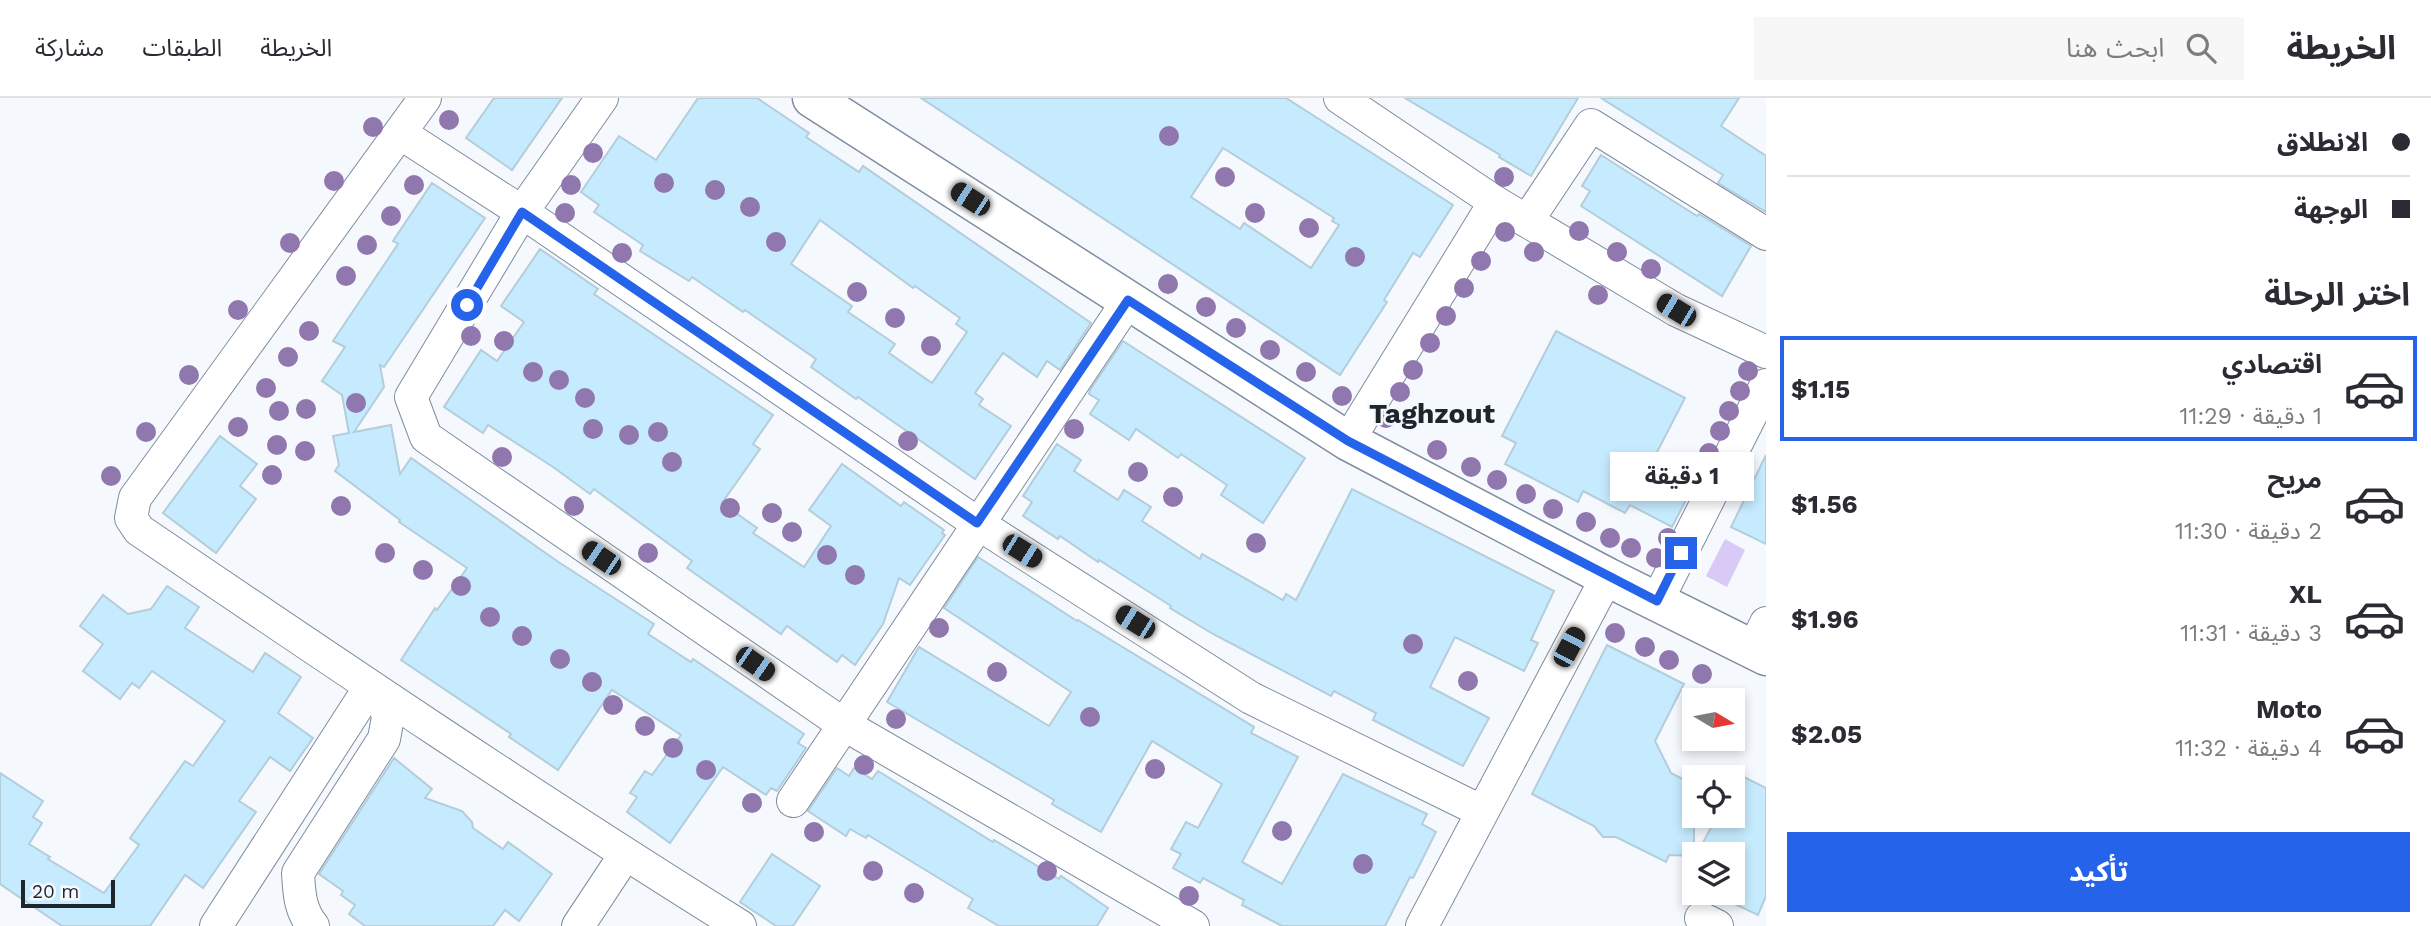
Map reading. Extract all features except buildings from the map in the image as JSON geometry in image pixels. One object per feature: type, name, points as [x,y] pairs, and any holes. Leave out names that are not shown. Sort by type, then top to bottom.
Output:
[{"type":"main road","points":[[812,98],[1348,441],[1607,577],[1657,601],[1762,643]]},
{"type":"street","points":[[425,98],[135,498],[131,518],[139,530],[725,922]]},
{"type":"street","points":[[602,98],[522,212],[411,397],[426,437],[843,724],[1194,926]]},
{"type":"street","points":[[1340,98],[1495,202],[1676,310],[1766,352]]},
{"type":"street","points":[[1527,221],[1591,125],[1766,234]]},
{"type":"street","points":[[400,133],[522,212],[977,523],[1251,698],[1481,811]]},
{"type":"street","points":[[1348,441],[1495,202]]},
{"type":"street","points":[[793,801],[1128,300]]},
{"type":"street","points":[[1657,601],[1766,385]]},
{"type":"street","points":[[1422,926],[1607,577]]},
{"type":"street","points":[[216,926],[376,691]]},
{"type":"street","points":[[313,926],[306,918],[299,897],[298,873],[384,738],[388,717],[376,691]]},
{"type":"street","points":[[578,926],[625,855]]},
{"type":"shaded area","points":[[1725,539],[1745,550],[1727,587],[1706,576]]},
{"type":"district","name":"Taghzout","points":[[1432,413]]},
{"type":"route","points":[[467,305],[522,212],[977,523],[1128,300],[1348,441],[1657,601],[1681,553]]}]
